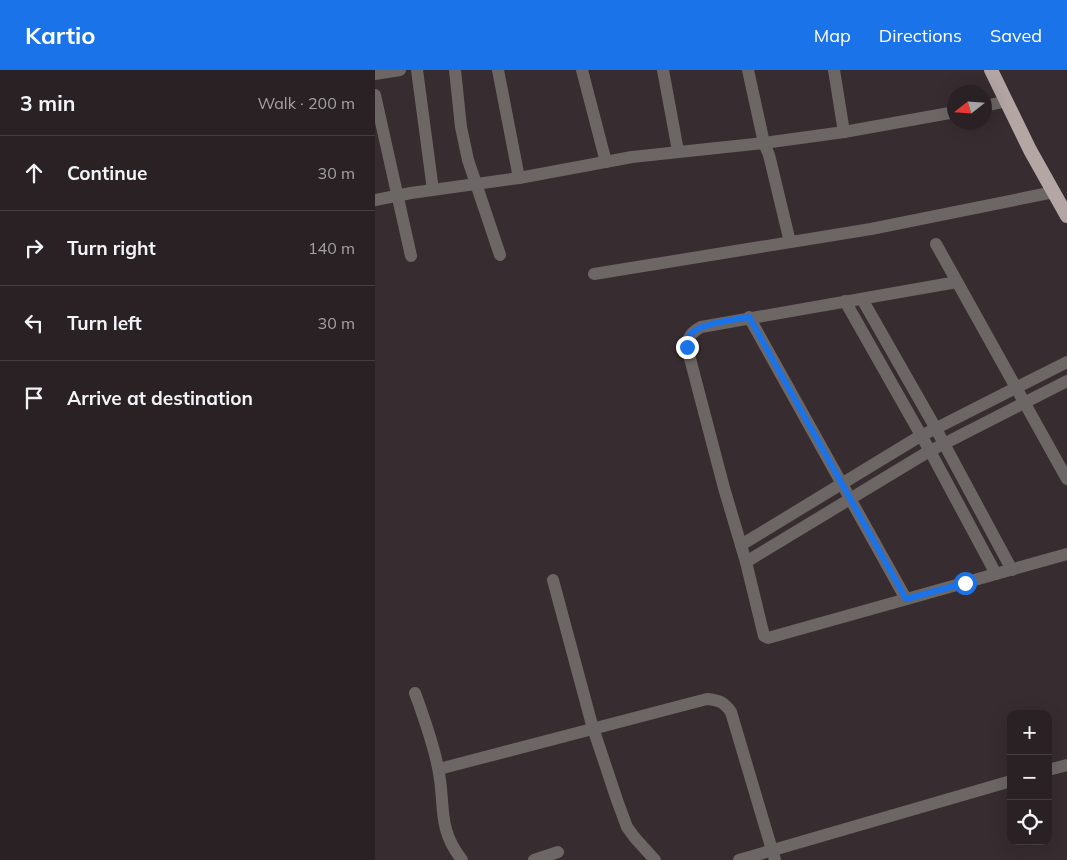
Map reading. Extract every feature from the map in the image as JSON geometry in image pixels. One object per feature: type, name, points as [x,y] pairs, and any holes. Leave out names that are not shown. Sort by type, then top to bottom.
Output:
[{"type":"highway","points":[[991,70],[1067,216]]},
{"type":"street","points":[[375,74],[400,70]]},
{"type":"street","points":[[417,70],[433,190]]},
{"type":"street","points":[[455,70],[461,127],[468,160],[500,255]]},
{"type":"street","points":[[498,70],[519,178]]},
{"type":"street","points":[[582,70],[606,162]]},
{"type":"street","points":[[663,70],[678,151]]},
{"type":"street","points":[[748,70],[764,143],[769,155],[790,242]]},
{"type":"street","points":[[834,70],[844,132]]},
{"type":"street","points":[[375,95],[411,256]]},
{"type":"street","points":[[992,104],[1007,101]]},
{"type":"street","points":[[375,200],[678,151],[764,143],[844,132],[947,113]]},
{"type":"street","points":[[595,274],[871,229],[1054,192]]},
{"type":"street","points":[[936,244],[1067,479]]},
{"type":"street","points":[[957,282],[701,326],[688,337],[687,347],[724,488],[746,562],[764,636],[768,638],[1067,554]]},
{"type":"street","points":[[862,298],[936,428],[1012,570]]},
{"type":"street","points":[[845,301],[930,451],[996,574]]},
{"type":"street","points":[[749,317],[906,599]]},
{"type":"street","points":[[741,545],[921,436],[1067,362]]},
{"type":"street","points":[[746,562],[930,451],[1067,381]]},
{"type":"street","points":[[553,580],[593,729],[627,827],[655,860]]},
{"type":"street","points":[[415,693],[439,769],[442,816],[451,846],[462,860]]},
{"type":"street","points":[[439,769],[707,699],[719,700],[726,704],[731,712],[774,855]]},
{"type":"street","points":[[1052,769],[1067,765]]},
{"type":"street","points":[[739,860],[774,855],[1007,782]]},
{"type":"street","points":[[534,860],[558,852]]},
{"type":"route","points":[[687,347],[688,337],[701,326],[749,317],[906,599],[965,583]]}]
